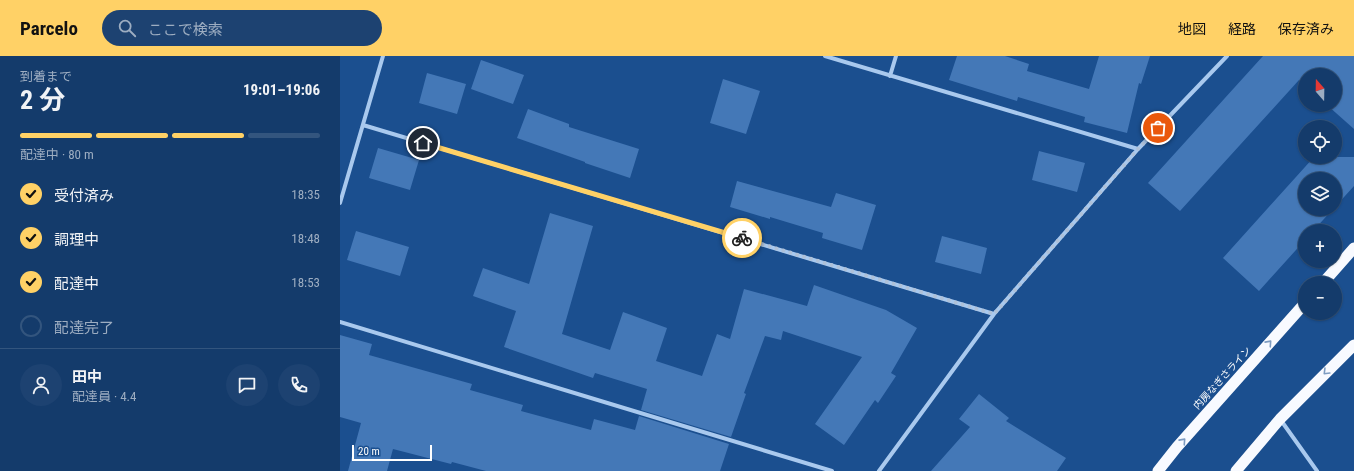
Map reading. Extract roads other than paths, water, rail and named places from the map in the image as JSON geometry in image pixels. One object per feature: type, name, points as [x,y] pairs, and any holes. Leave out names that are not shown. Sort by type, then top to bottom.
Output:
[{"type":"highway","points":[[1329,276],[1354,248]]},
{"type":"highway","name":"内房なぎさライン","points":[[1158,471],[1177,447],[1298,311]]},
{"type":"highway","points":[[1236,471],[1280,419],[1354,345]]},
{"type":"street","points":[[340,203],[383,56]]},
{"type":"street","points":[[825,56],[1138,149]]},
{"type":"street","points":[[890,76],[896,56]]},
{"type":"street","points":[[879,471],[994,314],[1138,149],[1227,56]]},
{"type":"street","points":[[363,125],[994,314]]},
{"type":"street","points":[[340,322],[832,471]]},
{"type":"street","points":[[1280,419],[1317,471]]}]
